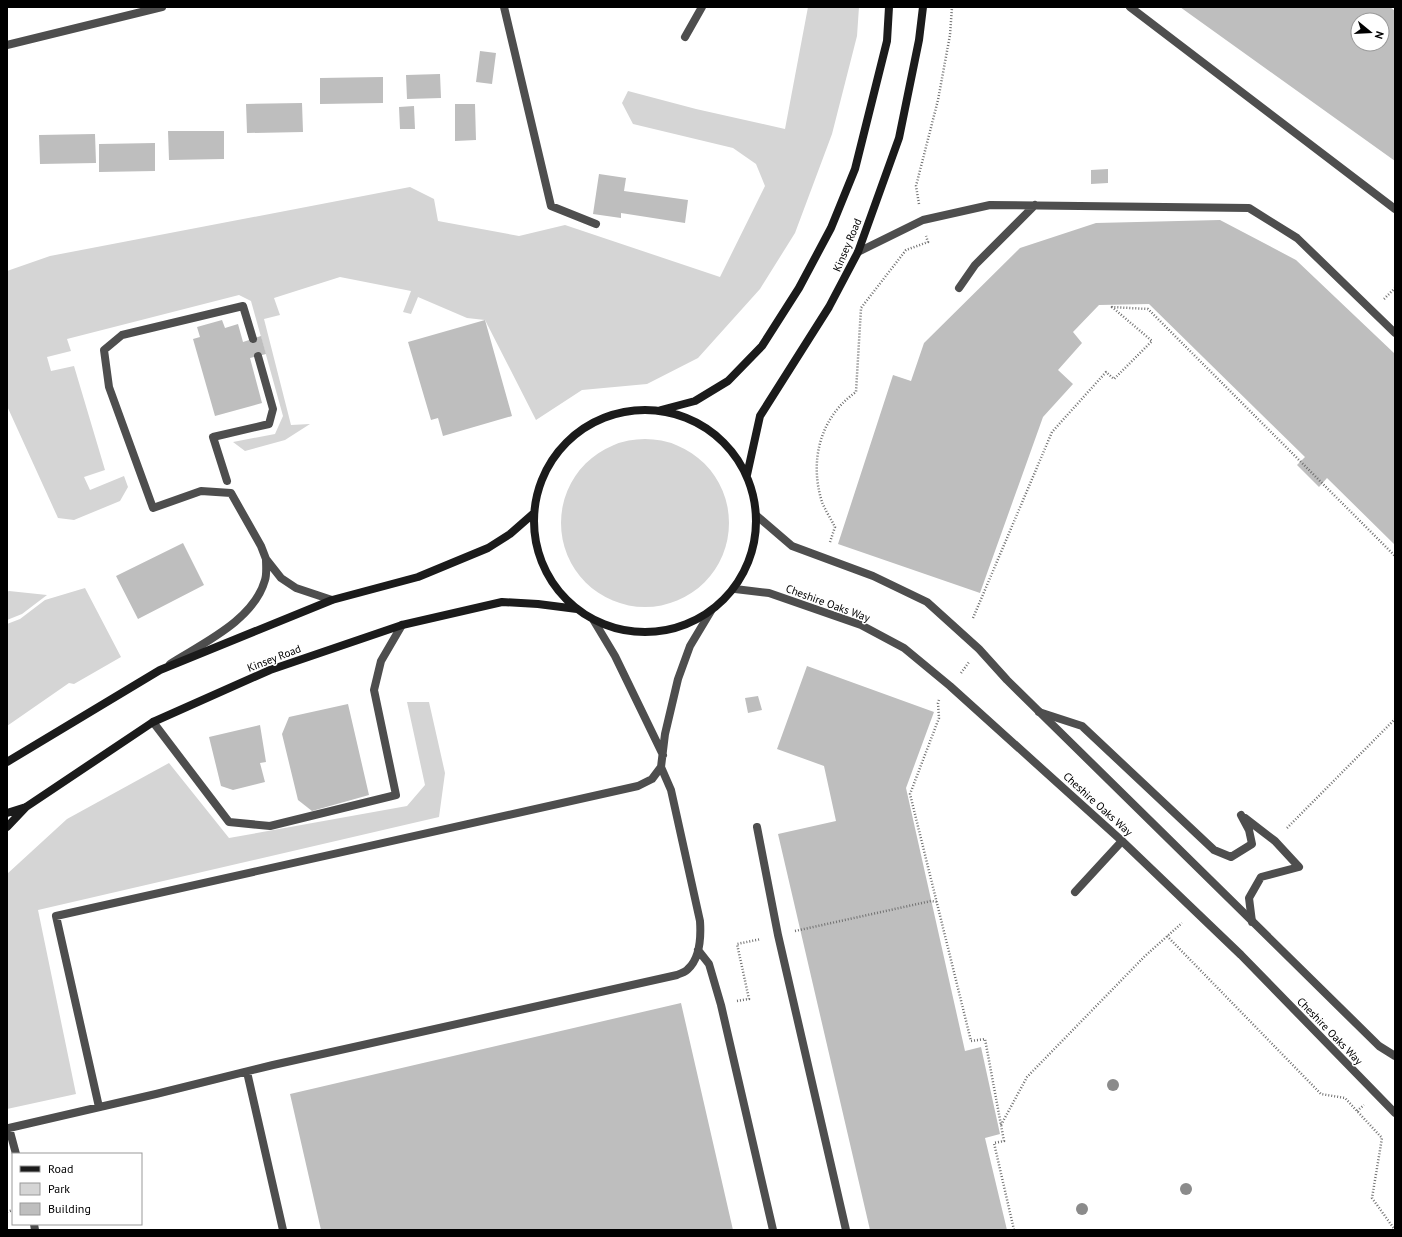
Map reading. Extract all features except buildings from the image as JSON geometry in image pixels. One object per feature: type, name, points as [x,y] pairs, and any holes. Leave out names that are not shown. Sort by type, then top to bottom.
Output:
[{"type":"main road","name":"Kinsey Road","points":[[660,410],[695,401],[728,381],[762,346],[799,288],[831,228],[855,169],[887,41],[889,7]]},
{"type":"main road","name":"Kinsey Road","points":[[747,475],[760,416],[829,308],[858,252],[899,138],[919,40],[923,7]]},
{"type":"main road","points":[[660,410],[690,419],[717,436],[732,450],[747,475],[753,491],[757,516],[754,544],[746,568],[735,590],[711,611],[675,629],[646,633],[617,629],[594,620],[577,609],[558,591],[543,567],[535,540],[534,513],[542,478],[561,448],[589,425],[623,412],[660,410]]},
{"type":"main road","points":[[7,762],[160,670],[332,600],[418,577],[488,548],[510,534],[534,513]]},
{"type":"main road","name":"Kinsey Road","points":[[7,813],[26,807],[153,722],[270,670],[402,625],[502,602],[538,604],[577,609]]},
{"type":"main road","points":[[7,827],[26,807]]},
{"type":"street","points":[[7,45],[162,7]]},
{"type":"street","points":[[504,7],[551,206],[596,224]]},
{"type":"street","points":[[1130,7],[1395,209]]},
{"type":"street","points":[[685,36],[700,8]]},
{"type":"street","points":[[858,252],[923,220],[990,205],[1249,208],[1297,238],[1395,333]]},
{"type":"street","points":[[959,288],[975,265],[1035,205]]},
{"type":"street","points":[[253,339],[243,306],[122,334],[104,350],[111,391],[153,508],[201,491],[230,493],[261,546],[266,559],[281,578],[296,588],[332,600]]},
{"type":"street","points":[[227,481],[213,437],[269,424],[273,410],[258,356]]},
{"type":"street","name":"Cheshire Oaks Way","points":[[757,516],[792,546],[873,576],[928,602],[979,649],[1039,712],[1379,1046],[1395,1056]]},
{"type":"street","points":[[160,670],[242,618],[257,599],[265,580],[266,559]]},
{"type":"street","name":"Cheshire Oaks Way","points":[[735,590],[769,593],[861,625],[904,648],[950,686],[1196,910],[1395,1113]]},
{"type":"street","points":[[99,1107],[56,916],[638,786],[652,779],[661,767],[665,734],[678,679],[690,646],[711,611]]},
{"type":"street","points":[[594,620],[615,656],[663,755]]},
{"type":"street","points":[[153,722],[229,822],[270,826],[396,795],[374,690],[381,661],[402,625]]},
{"type":"street","points":[[1039,712],[1082,726],[1214,850],[1231,857],[1252,844],[1249,830],[1241,815],[1275,841],[1299,867],[1260,877],[1249,898],[1252,922]]},
{"type":"street","points":[[16,1153],[9,1128],[273,1065],[677,974],[688,970],[694,961],[698,950],[701,937],[700,921],[671,790],[661,767]]},
{"type":"street","points":[[756,827],[778,935],[846,1230]]},
{"type":"street","points":[[1075,892],[1122,841]]},
{"type":"street","points":[[698,950],[709,964],[721,1005],[773,1230]]},
{"type":"street","points":[[247,1072],[283,1230]]},
{"type":"path","points":[[920,208],[916,186],[938,100],[950,35],[952,7]]},
{"type":"path","points":[[828,547],[835,527],[822,503],[818,477],[817,454],[829,419],[843,401],[856,392],[861,308],[906,250],[928,242],[925,233]]},
{"type":"path","points":[[973,618],[1052,432],[1106,372],[1114,379],[1152,341],[1112,307],[1148,309],[1395,556]]},
{"type":"path","points":[[966,614],[977,622]]},
{"type":"path","points":[[979,649],[938,703],[939,718],[910,794],[971,1041],[985,1039],[1004,1142],[994,1143],[1014,1230]]},
{"type":"path","points":[[1275,841],[1395,719]]},
{"type":"path","points":[[1001,1125],[1027,1077],[1145,956],[1196,910]]},
{"type":"path","points":[[1167,936],[1321,1094],[1345,1098],[1382,1138],[1372,1198],[1395,1230]]},
{"type":"green space","points":[[808,7],[859,7],[857,36],[832,134],[795,233],[760,289],[698,358],[647,384],[582,390],[536,420],[485,320],[467,318],[418,297],[411,314],[403,312],[411,291],[340,277],[274,298],[280,315],[264,319],[291,425],[310,424],[285,440],[245,451],[233,442],[275,434],[283,416],[251,301],[239,295],[67,339],[71,351],[47,357],[51,371],[74,366],[105,470],[84,477],[90,490],[124,476],[128,487],[120,501],[74,520],[58,518],[7,406],[7,271],[50,256],[410,187],[434,199],[438,221],[519,236],[565,225],[720,277],[765,186],[756,164],[733,148],[633,124],[622,103],[628,91],[696,109],[785,129]]},
{"type":"green space","points":[[637,439],[653,439],[677,445],[692,453],[705,463],[715,476],[723,491],[728,507],[728,539],[723,555],[715,570],[705,583],[692,593],[669,604],[653,607],[637,607],[613,601],[598,593],[585,583],[575,570],[564,547],[561,531],[561,515],[567,491],[575,476],[585,463],[598,453],[621,442]]},
{"type":"green space","points":[[85,588],[121,657],[74,684],[69,683],[7,726],[7,624],[20,619],[45,600]]},
{"type":"green space","points":[[7,592],[47,595],[22,614],[7,620]]},
{"type":"green space","points":[[407,702],[429,702],[445,773],[439,817],[38,910],[76,1094],[7,1109],[7,874],[67,819],[169,763],[229,838],[407,806],[425,785]]}]
